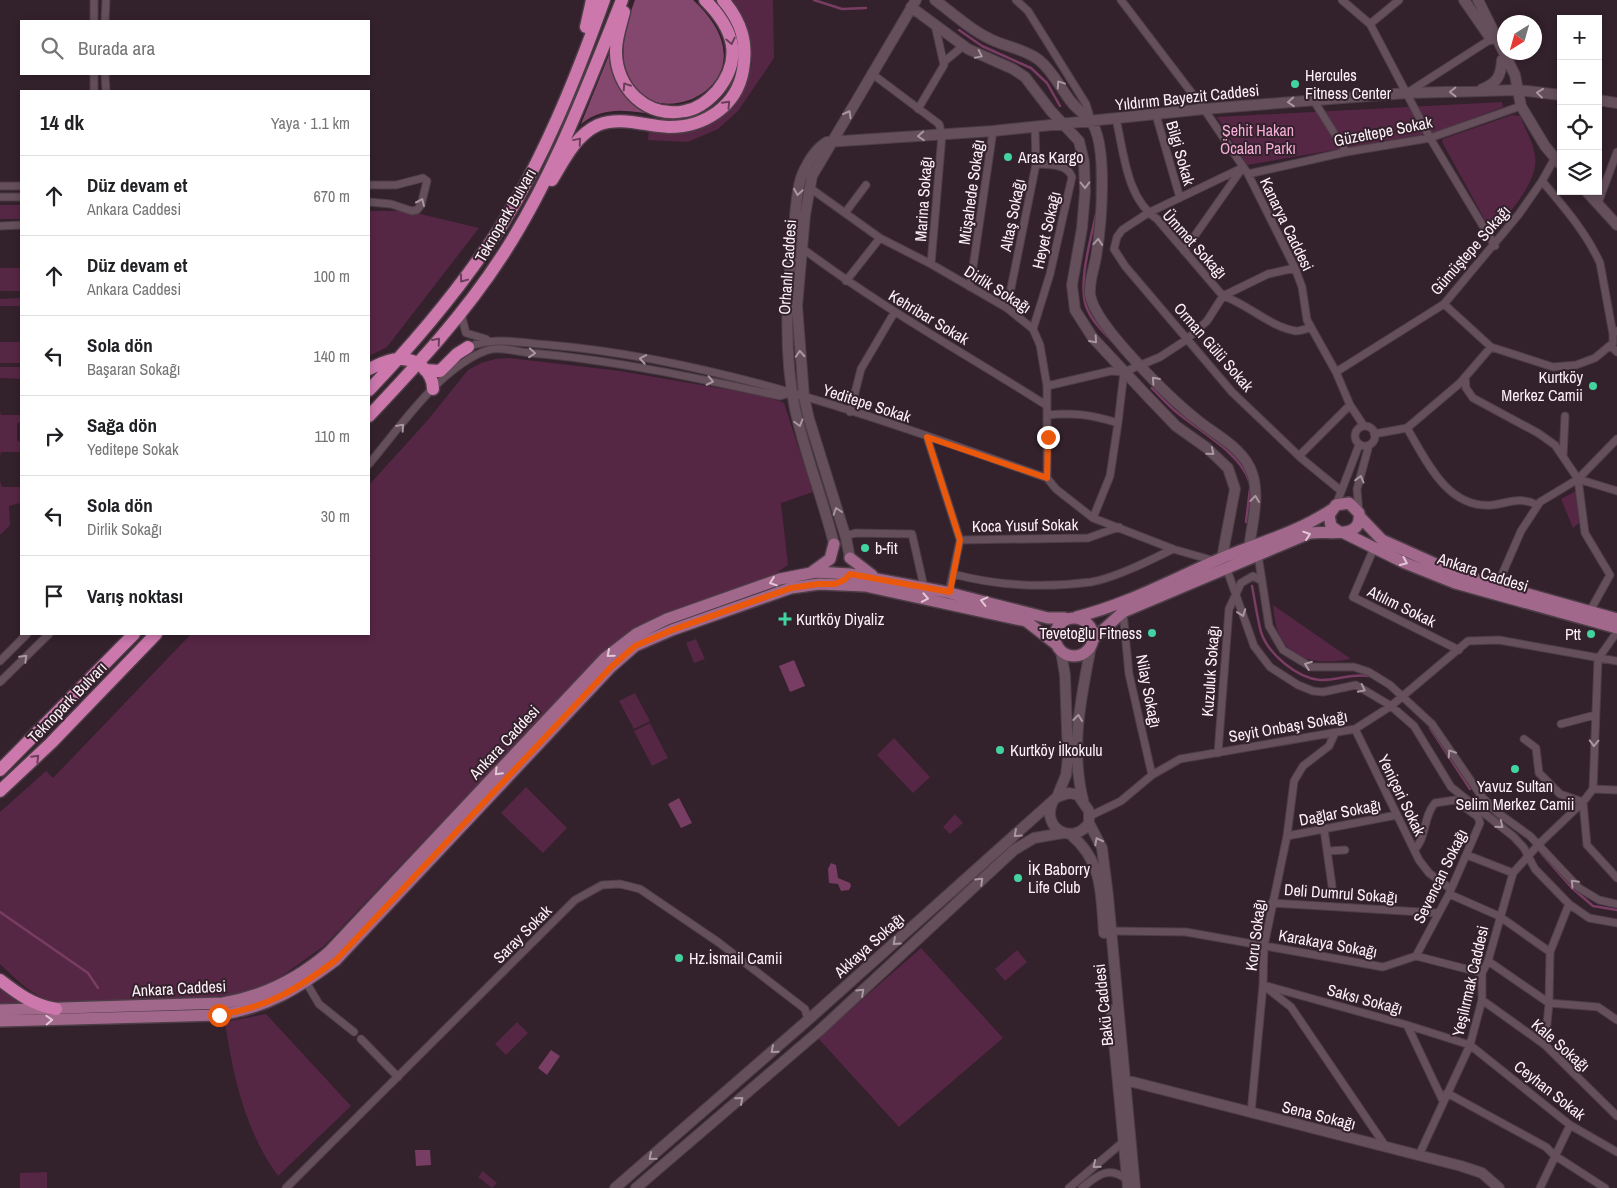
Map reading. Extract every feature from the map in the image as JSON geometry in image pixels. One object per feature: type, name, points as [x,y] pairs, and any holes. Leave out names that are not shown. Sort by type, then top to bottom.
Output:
[{"type":"highway","points":[[567,93],[592,0]]},
{"type":"highway","name":"Teknopark Bulvarı","points":[[370,389],[400,359],[452,293],[500,227],[537,160],[567,93],[604,0]]},
{"type":"highway","name":"Teknopark Bulvarı","points":[[370,415],[422,367],[502,257],[521,225],[564,137],[622,0]]},
{"type":"highway","points":[[626,0],[616,48],[618,70],[621,79],[626,88],[640,102],[657,110],[675,112],[694,109],[709,100],[722,84],[730,68],[732,49],[729,33],[720,16],[706,0]]},
{"type":"highway","points":[[521,225],[537,206],[578,140],[591,129],[615,121],[681,126],[705,120],[728,104],[737,90],[743,73],[745,42],[736,17],[723,0]]},
{"type":"highway","points":[[370,369],[400,359],[440,372],[457,354],[468,347]]},
{"type":"highway","points":[[422,367],[432,379],[433,389]]},
{"type":"highway","name":"Teknopark Bulvarı","points":[[0,770],[132,635]]},
{"type":"highway","name":"Teknopark Bulvarı","points":[[0,791],[51,743],[155,635]]},
{"type":"highway","points":[[0,980],[38,1006],[56,1009]]},
{"type":"main road","points":[[1348,502],[1360,515],[1357,527],[1342,533],[1335,530],[1329,521],[1333,507],[1348,502]]},
{"type":"main road","name":"Ankara Caddesi","points":[[1092,643],[1123,612],[1249,548],[1302,526],[1333,507]]},
{"type":"main road","name":"Ankara Caddesi","points":[[1360,515],[1382,540],[1460,575],[1617,619]]},
{"type":"main road","name":"Ankara Caddesi","points":[[0,1010],[223,1003],[257,995],[293,979],[329,952],[604,658],[625,641],[667,619],[780,579],[808,574],[878,579],[950,592],[1048,618],[1071,618],[1119,604],[1221,562],[1258,555],[1310,533],[1323,531],[1342,533],[1455,583],[1617,628]]},
{"type":"main road","points":[[808,574],[819,569],[830,559],[834,544]]},
{"type":"main road","points":[[834,544],[841,577]]},
{"type":"main road","points":[[841,577],[850,558],[858,567],[878,579]]},
{"type":"main road","name":"Ankara Caddesi","points":[[0,1021],[219,1015],[263,1004],[288,994],[336,960],[611,667],[635,646],[672,630],[791,588],[818,584],[841,577],[865,586],[1026,621],[1059,648]]},
{"type":"main road","points":[[1071,618],[1088,623],[1092,643],[1084,654],[1072,657],[1059,648],[1058,630],[1071,618]]},
{"type":"street","points":[[94,0],[94,20]]},
{"type":"street","points":[[105,20],[106,0]]},
{"type":"street","points":[[935,0],[984,35],[997,42],[1026,51],[1038,59],[1054,74],[1073,104],[1091,121]]},
{"type":"street","points":[[1016,0],[1028,12],[1086,104],[1102,161],[1097,255],[1090,294],[1102,321],[1120,343],[1180,406],[1236,450],[1250,466],[1256,495],[1249,548]]},
{"type":"street","name":"Kanarya Caddesi","points":[[1121,0],[1204,109],[1245,171],[1295,268],[1302,287],[1307,320],[1336,372],[1350,405],[1364,426]]},
{"type":"street","points":[[1342,0],[1370,24],[1430,138],[1495,246]]},
{"type":"street","points":[[1370,24],[1399,0]]},
{"type":"street","points":[[1464,0],[1497,50]]},
{"type":"street","points":[[1478,0],[1515,75],[1521,106],[1545,146],[1557,160]]},
{"type":"street","points":[[913,4],[935,25],[962,46],[983,58],[998,62],[1025,77],[1079,141],[1084,162],[1084,214],[1074,267],[1072,299],[1078,316],[1088,332],[1176,426],[1206,448],[1228,468],[1235,488],[1221,562],[1235,593],[1254,646],[1262,659],[1278,673],[1298,686],[1318,692],[1352,685],[1360,686],[1391,706],[1416,728],[1451,786],[1514,837],[1524,848],[1536,869],[1568,904],[1589,918],[1617,923]]},
{"type":"street","name":"Orhanlı Caddesi","points":[[850,558],[845,536],[808,419],[804,397],[797,306],[802,248],[812,176],[913,4]]},
{"type":"street","points":[[918,109],[942,72],[945,61],[935,25]]},
{"type":"street","points":[[1407,93],[1491,39]]},
{"type":"street","points":[[945,61],[962,46]]},
{"type":"street","points":[[1502,60],[1510,78],[1519,90]]},
{"type":"street","points":[[1475,91],[1491,86],[1497,80],[1501,74],[1502,60]]},
{"type":"street","points":[[871,74],[939,124],[942,135]]},
{"type":"street","points":[[94,75],[94,90]]},
{"type":"street","points":[[105,75],[106,90]]},
{"type":"street","name":"Yıldırım Bayezit Caddesi","points":[[817,148],[833,141],[993,131],[1204,109],[1407,93],[1519,90],[1557,95]]},
{"type":"street","points":[[1602,100],[1617,102]]},
{"type":"street","points":[[1314,101],[1346,152]]},
{"type":"street","name":"Güzeltepe Sokak","points":[[1148,213],[1245,171],[1430,138],[1521,106]]},
{"type":"street","name":"Bilgi Sokak","points":[[1156,115],[1180,198]]},
{"type":"street","name":"Ümmet Sokağı","points":[[1116,119],[1132,189],[1148,213],[1157,219],[1223,296],[1236,300],[1283,326],[1297,331],[1311,327]]},
{"type":"street","name":"Altaş Sokağı","points":[[1007,308],[1036,164],[1035,127]]},
{"type":"street","name":"Müşahede Sokağı","points":[[970,287],[993,131]]},
{"type":"street","name":"Marina Sokağı","points":[[931,264],[942,135]]},
{"type":"street","name":"Orhanlı Caddesi","points":[[817,148],[806,166],[799,185],[788,274],[788,309],[793,393],[798,420],[834,544]]},
{"type":"street","points":[[1598,203],[1617,152]]},
{"type":"street","name":"Gümüştepe Sokağı","points":[[1336,372],[1444,304],[1495,246],[1557,162]]},
{"type":"street","name":"Heyet Sokağı","points":[[1033,329],[1050,274],[1072,177],[1070,170],[1065,168],[1036,164]]},
{"type":"street","points":[[1184,251],[1245,171]]},
{"type":"street","points":[[370,185],[396,185],[423,178],[427,181],[421,205],[412,212],[391,204],[370,202]]},
{"type":"street","points":[[1444,304],[1490,347],[1553,367],[1576,364],[1595,358],[1614,343],[1615,333],[1600,263],[1581,228],[1542,181]]},
{"type":"street","points":[[845,213],[866,185]]},
{"type":"street","points":[[0,186],[20,186]]},
{"type":"street","name":"Dirlik Sokağı","points":[[810,188],[880,238],[931,264],[1007,308],[1033,329],[1040,345],[1047,386],[1047,478]]},
{"type":"street","points":[[1590,195],[1617,225]]},
{"type":"street","points":[[0,197],[20,197]]},
{"type":"street","name":"Orman Gülü Sokak","points":[[1148,213],[1122,230],[1116,237],[1114,249],[1186,340],[1232,392],[1299,456],[1340,490]]},
{"type":"street","points":[[0,226],[20,225]]},
{"type":"street","points":[[846,280],[880,238]]},
{"type":"street","name":"Kehribar Sokak","points":[[802,248],[894,313],[945,342],[1046,405]]},
{"type":"street","points":[[1047,386],[1111,371],[1124,372],[1142,365],[1186,340],[1207,321],[1223,296],[1268,274],[1295,268]]},
{"type":"street","points":[[461,312],[466,333],[476,337],[580,348],[680,366],[793,393]]},
{"type":"street","points":[[850,412],[861,369],[894,313]]},
{"type":"street","points":[[468,347],[485,340],[496,340]]},
{"type":"street","points":[[1611,346],[1617,352]]},
{"type":"street","points":[[1374,434],[1408,428],[1465,377],[1490,347]]},
{"type":"street","points":[[580,348],[581,357]]},
{"type":"street","points":[[370,463],[440,380],[469,359],[490,349],[581,357],[678,374],[780,396],[793,393]]},
{"type":"street","points":[[678,374],[680,366]]},
{"type":"street","points":[[1093,518],[1110,476],[1124,372]]},
{"type":"street","points":[[1465,377],[1466,388],[1473,398],[1538,433],[1555,445],[1578,479],[1585,533],[1610,575],[1617,578]]},
{"type":"street","name":"Yeditepe Sokak","points":[[793,393],[1047,478]]},
{"type":"street","points":[[1299,456],[1350,405]]},
{"type":"street","points":[[1047,415],[1073,412],[1096,416],[1118,423]]},
{"type":"street","points":[[1563,457],[1565,416]]},
{"type":"street","points":[[1359,445],[1355,440],[1358,428],[1370,427],[1374,434],[1373,441],[1369,445],[1358,489],[1360,515]]},
{"type":"street","points":[[1408,428],[1435,475],[1445,487],[1459,496],[1483,505],[1516,499],[1537,505]]},
{"type":"street","points":[[927,437],[960,540],[950,592]]},
{"type":"street","points":[[1497,586],[1521,531],[1537,505],[1578,479],[1617,439]]},
{"type":"street","points":[[1359,445],[1369,445]]},
{"type":"street","points":[[1333,507],[1359,445]]},
{"type":"street","points":[[1047,478],[1056,489],[1093,518],[1173,549],[1221,562]]},
{"type":"street","points":[[1578,479],[1617,490]]},
{"type":"street","name":"Koca Yusuf Sokak","points":[[960,540],[1088,538],[1119,527]]},
{"type":"street","points":[[845,536],[856,533],[912,534],[924,587]]},
{"type":"street","name":"Atılım Sokak","points":[[1374,548],[1353,597],[1459,650]]},
{"type":"street","points":[[953,574],[996,583],[1023,585],[1092,582],[1150,561],[1173,549]]},
{"type":"street","points":[[1258,555],[1269,626],[1278,644],[1287,653],[1310,667],[1361,669],[1390,685],[1429,722],[1482,797],[1538,844],[1579,888],[1599,900],[1617,904]]},
{"type":"street","points":[[1590,611],[1610,575]]},
{"type":"street","points":[[1235,593],[1241,583],[1248,577],[1252,576],[1262,581]]},
{"type":"street","name":"Kuzuluk Sokağı","points":[[1218,753],[1229,609],[1235,593]]},
{"type":"street","name":"Nilay Sokağı","points":[[1123,612],[1129,674],[1152,775]]},
{"type":"street","points":[[1617,632],[1598,659],[1592,789],[1617,790]]},
{"type":"street","points":[[0,661],[26,635]]},
{"type":"street","points":[[0,682],[48,635]]},
{"type":"street","name":"Seyit Onbaşı Sokağı","points":[[1090,820],[1121,801],[1152,775],[1180,759],[1355,729],[1391,706],[1468,642],[1500,640],[1617,661]]},
{"type":"street","name":"Bakü Caddesi","points":[[1092,643],[1077,719],[1076,755],[1078,780],[1083,801],[1102,848],[1135,1188]]},
{"type":"street","name":"Bakü Caddesi","points":[[1059,648],[1065,675],[1068,757],[1066,776],[1050,808],[1051,821],[1066,834],[1081,843],[1091,857],[1100,882],[1127,1184]]},
{"type":"street","points":[[1561,724],[1595,715]]},
{"type":"street","points":[[1416,728],[1421,721],[1429,722]]},
{"type":"street","name":"Yeniçeri Sokak","points":[[1355,729],[1414,850],[1429,873],[1450,892],[1499,916],[1550,952]]},
{"type":"street","name":"Koru Sokağı","points":[[1334,733],[1330,746],[1303,766],[1294,781],[1287,836],[1264,946],[1263,985],[1291,1006],[1386,1147]]},
{"type":"street","points":[[1524,740],[1536,748],[1539,773],[1560,794],[1583,802],[1587,845],[1617,878]]},
{"type":"street","name":"Yeşilırmak Caddesi","points":[[1419,1155],[1470,1044],[1482,1000],[1482,973],[1488,961],[1512,873],[1538,844],[1583,802],[1592,789]]},
{"type":"street","points":[[1055,799],[1069,793],[1075,794],[1083,801]]},
{"type":"street","name":"Akkaya Sokağı","points":[[616,1188],[808,1020],[1055,799]]},
{"type":"street","name":"Sevencan Sokağı","points":[[1414,850],[1420,842],[1434,805],[1452,800],[1476,815],[1479,819],[1467,855],[1450,892],[1416,956]]},
{"type":"street","name":"Dağlar Sokağı","points":[[1287,836],[1397,815]]},
{"type":"street","points":[[1066,834],[1080,832],[1090,820]]},
{"type":"street","points":[[1324,829],[1332,886]]},
{"type":"street","name":"Akkaya Sokağı","points":[[636,1188],[819,1031],[1014,850],[1034,838],[1066,834]]},
{"type":"street","points":[[1327,851],[1346,850]]},
{"type":"street","points":[[1467,855],[1512,873]]},
{"type":"street","name":"Saray Sokak","points":[[286,1188],[575,900],[592,890],[610,884],[630,886],[652,895],[718,942],[805,1010],[808,1020]]},
{"type":"street","name":"Deli Dumrul Sokağı","points":[[1272,902],[1438,913]]},
{"type":"street","points":[[1544,1046],[1549,1003],[1550,952],[1568,904]]},
{"type":"street","name":"Karakaya Sokağı","points":[[1111,932],[1186,932],[1383,967],[1416,956]]},
{"type":"street","points":[[1416,956],[1482,973]]},
{"type":"street","points":[[1488,961],[1549,1003],[1598,1006],[1617,1020]]},
{"type":"street","points":[[306,982],[319,1004],[354,1032]]},
{"type":"street","points":[[1250,1112],[1263,985]]},
{"type":"street","name":"Saksı Sokağı","points":[[1263,985],[1407,1025],[1443,1101]]},
{"type":"street","name":"Kale Sokağı","points":[[1482,1000],[1544,1046],[1617,1116]]},
{"type":"street","points":[[808,1020],[819,1031]]},
{"type":"street","points":[[1407,1025],[1470,1044]]},
{"type":"street","points":[[361,1039],[398,1077]]},
{"type":"street","name":"Ceyhan Sokak","points":[[1470,1044],[1570,1125],[1617,1152]]},
{"type":"street","name":"Sena Sokağı","points":[[1125,1080],[1419,1155],[1482,1173],[1499,1188]]},
{"type":"street","points":[[1447,1093],[1546,1147],[1554,1155],[1604,1188]]},
{"type":"street","points":[[1611,1110],[1617,1104]]},
{"type":"street","points":[[705,1111],[714,1121]]},
{"type":"street","points":[[1540,1188],[1554,1155],[1570,1125]]},
{"type":"street","points":[[1069,1188],[1123,1142]]},
{"type":"street","points":[[1082,1188],[1095,1177],[1108,1171],[1119,1173],[1127,1184]]},
{"type":"green space","points":[[732,0],[773,0],[774,58],[738,111],[718,129],[688,142],[648,140],[649,130],[688,130],[745,85],[752,64],[752,48],[746,22]]},
{"type":"green space","name":"Şehit Hakan Öcalan Parkı","points":[[1502,102],[1503,107],[1433,133],[1247,165],[1217,117]]},
{"type":"green space","points":[[1512,115],[1520,116],[1533,147],[1535,166],[1528,186],[1522,196],[1507,216],[1493,230],[1490,229],[1442,142],[1443,139]]},
{"type":"green space","points":[[0,205],[20,205],[20,219],[0,219]]},
{"type":"green space","points":[[370,211],[408,211],[479,228],[387,347],[370,356]]},
{"type":"green space","points":[[0,268],[20,268],[20,291],[0,291]]},
{"type":"green space","points":[[20,298],[20,306],[0,306],[0,299]]},
{"type":"green space","points":[[0,342],[20,342],[20,363],[0,363]]},
{"type":"green space","points":[[509,358],[620,371],[765,396],[784,403],[813,492],[781,503],[788,565],[765,581],[631,631],[596,659],[324,946],[282,976],[266,985],[237,994],[199,999],[60,1003],[35,994],[0,964],[0,812],[46,771],[53,778],[190,635],[370,635],[370,484],[427,421],[468,370],[481,363]]},
{"type":"green space","points":[[0,367],[20,367],[20,379],[0,378]]},
{"type":"green space","points":[[0,411],[1,415],[20,415],[20,422],[17,423],[17,441],[20,442],[20,452],[1,452],[0,457]]},
{"type":"green space","points":[[0,481],[2,487],[20,487],[20,503],[9,506],[10,525],[0,535]]},
{"type":"green space","points":[[1576,491],[1583,520],[1573,528],[1561,499]]},
{"type":"green space","points":[[1273,605],[1351,659],[1319,661],[1300,656],[1291,650],[1284,643],[1278,632]]},
{"type":"green space","points":[[696,639],[705,659],[694,663],[686,643]]},
{"type":"green space","points":[[635,693],[650,721],[634,729],[619,701]]},
{"type":"green space","points":[[650,723],[668,758],[652,766],[634,731]]},
{"type":"green space","points":[[894,738],[930,777],[913,793],[877,755]]},
{"type":"green space","points":[[526,787],[567,828],[543,853],[501,813]]},
{"type":"green space","points":[[955,814],[963,823],[950,834],[943,827]]},
{"type":"green space","points":[[921,948],[1003,1038],[899,1127],[818,1038]]},
{"type":"green space","points":[[1017,950],[1027,962],[1005,981],[995,969]]},
{"type":"green space","points":[[0,987],[21,1003],[0,1004]]},
{"type":"green space","points":[[266,1014],[351,1106],[278,1176],[257,1141],[242,1102],[232,1063],[225,1022]]},
{"type":"green space","points":[[517,1022],[528,1033],[506,1055],[495,1044]]},
{"type":"green space","points":[[483,1171],[497,1183],[492,1188],[478,1177]]},
{"type":"green space","points":[[47,1172],[47,1188],[20,1188],[20,1173]]},
{"type":"shaded area","points":[[635,0],[693,0],[720,37],[722,67],[707,90],[682,102],[654,102],[632,86],[623,53]]},
{"type":"shaded area","points":[[611,50],[614,67],[658,115],[628,111],[609,112],[599,114],[581,124]]},
{"type":"shaded area","points":[[794,660],[805,686],[790,692],[779,666]]},
{"type":"shaded area","points":[[679,798],[692,823],[681,828],[668,804]]},
{"type":"shaded area","points":[[831,863],[836,865],[838,878],[850,883],[849,890],[841,891],[838,884],[829,883],[828,869]]},
{"type":"shaded area","points":[[551,1050],[560,1056],[547,1075],[538,1068]]},
{"type":"shaded area","points":[[415,1150],[430,1150],[431,1165],[416,1166]]},
{"type":"waterway","points":[[814,0],[842,9],[866,8]]},
{"type":"waterway","points":[[959,30],[982,46],[1031,68],[1047,83],[1060,106]]},
{"type":"waterway","points":[[1097,167],[1097,196]]},
{"type":"waterway","points":[[1096,214],[1084,273],[1084,296],[1091,316],[1112,341]]},
{"type":"waterway","points":[[1152,388],[1183,418],[1217,442],[1237,460],[1249,481]]},
{"type":"waterway","points":[[1246,522],[1250,489]]},
{"type":"waterway","points":[[1252,586],[1261,632],[1270,648],[1284,664],[1302,675],[1320,680],[1363,675],[1370,676]]},
{"type":"waterway","points":[[1430,728],[1470,789]]},
{"type":"waterway","points":[[1541,853],[1572,888],[1593,906],[1617,910]]},
{"type":"waterway","points":[[0,912],[88,973],[98,988]]},
{"type":"place","name":"Hercules Fitness Center","points":[[1295,84]]},
{"type":"place","name":"Aras Kargo","points":[[1008,157]]},
{"type":"place","name":"Kurtköy Merkez Camii","points":[[1593,386]]},
{"type":"place","name":"b-fit","points":[[865,548]]},
{"type":"place","name":"Kurtköy Diyaliz","points":[[785,619]]},
{"type":"place","name":"Tevetoğlu Fitness","points":[[1152,633]]},
{"type":"place","name":"Ptt","points":[[1591,634]]},
{"type":"place","name":"Kurtköy İlkokulu","points":[[1000,750]]},
{"type":"place","name":"Yavuz Sultan Selim Merkez Camii","points":[[1515,769]]},
{"type":"place","name":"İK Baborry Life Club","points":[[1018,878]]},
{"type":"place","name":"Hz.İsmail Camii","points":[[679,958]]},
{"type":"route","points":[[219,1015],[250,1009],[288,994],[336,960],[611,667],[635,646],[672,630],[791,588],[818,584],[835,584],[844,580],[850,574],[950,592],[960,540],[927,437],[1047,478],[1048,437]]}]
